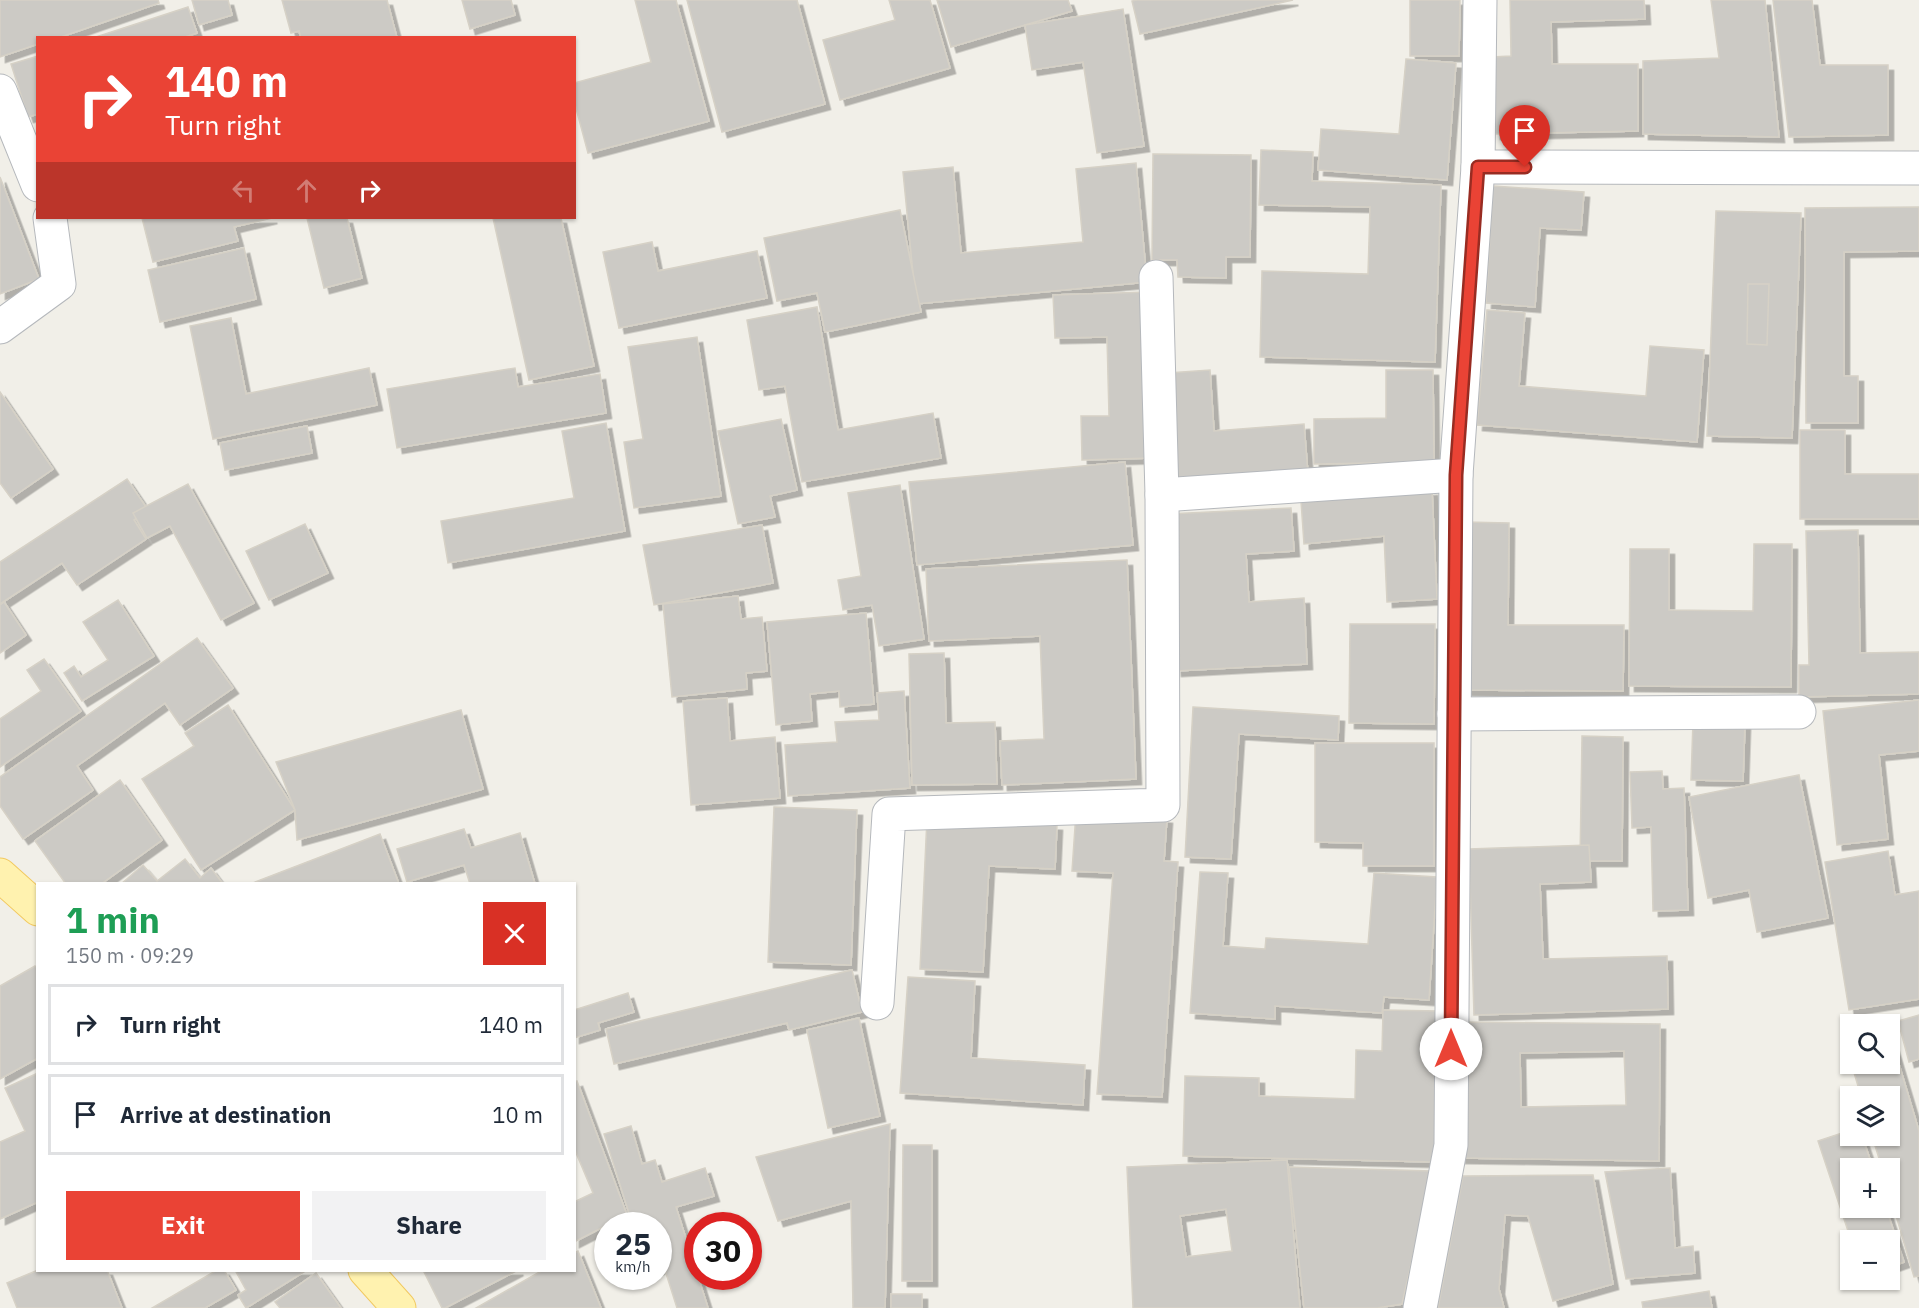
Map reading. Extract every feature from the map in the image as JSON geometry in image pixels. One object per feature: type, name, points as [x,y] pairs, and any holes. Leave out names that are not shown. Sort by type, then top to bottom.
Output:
[{"type":"main road","points":[[0,875],[36,907]]},
{"type":"main road","points":[[367,1272],[399,1308]]},
{"type":"street","points":[[1420,1308],[1450,1145],[1456,475],[1478,167],[1480,0]]},
{"type":"street","points":[[0,92],[36,180]]},
{"type":"street","points":[[1478,167],[1919,168]]},
{"type":"street","points":[[0,327],[59,284],[50,219]]},
{"type":"street","points":[[877,1003],[890,814],[1163,805],[1162,495],[1156,277]]},
{"type":"street","points":[[1162,495],[1456,475]]},
{"type":"street","points":[[1454,714],[1799,712]]},
{"type":"building","points":[[0,0],[158,0],[159,3],[64,36],[36,36],[36,45],[0,57]]},
{"type":"building","points":[[192,0],[228,0],[232,15],[199,25]]},
{"type":"building","points":[[282,0],[387,0],[396,36],[300,36],[299,31],[291,33]]},
{"type":"building","points":[[462,0],[511,0],[515,15],[470,29]]},
{"type":"building","points":[[635,0],[676,0],[709,121],[588,153],[576,108],[576,82],[651,62]]},
{"type":"building","points":[[687,0],[797,0],[825,104],[722,132]]},
{"type":"building","points":[[889,0],[930,0],[950,68],[840,100],[823,40],[895,20]]},
{"type":"building","points":[[937,0],[1068,0],[1072,11],[951,47]]},
{"type":"building","points":[[1293,0],[1140,34],[1132,1]]},
{"type":"building","points":[[1410,0],[1460,0],[1459,56],[1410,56]]},
{"type":"building","points":[[1510,0],[1644,0],[1645,19],[1551,22],[1552,64],[1638,64],[1638,131],[1495,134],[1492,57],[1511,56]]},
{"type":"building","points":[[1711,0],[1765,0],[1779,137],[1643,134],[1643,61],[1719,58]]},
{"type":"building","points":[[1773,0],[1812,0],[1820,65],[1888,65],[1888,135],[1789,137]]},
{"type":"building","points":[[188,7],[197,33],[188,36],[99,36]]},
{"type":"building","points":[[1123,9],[1144,146],[1097,153],[1083,62],[1032,70],[1025,25]]},
{"type":"building","points":[[36,57],[36,115],[28,117],[11,64]]},
{"type":"building","points":[[1406,59],[1456,63],[1447,180],[1318,170],[1321,129],[1399,134]]},
{"type":"building","points":[[1261,150],[1313,152],[1312,181],[1441,185],[1435,362],[1260,357],[1262,271],[1368,274],[1370,207],[1259,205]]},
{"type":"building","points":[[1153,154],[1251,155],[1250,257],[1226,257],[1226,278],[1178,277],[1177,260],[1152,260]]},
{"type":"building","points":[[1136,163],[1147,282],[916,304],[903,172],[953,167],[961,253],[1083,242],[1076,169]]},
{"type":"building","points":[[0,177],[39,279],[0,294]]},
{"type":"building","points":[[1493,186],[1584,192],[1581,230],[1540,228],[1535,307],[1486,303]]},
{"type":"building","points":[[1919,207],[1919,251],[1844,252],[1844,376],[1858,376],[1858,423],[1806,423],[1805,208]]},
{"type":"building","points":[[900,210],[921,312],[825,332],[817,293],[777,301],[764,238]]},
{"type":"building","points":[[1716,211],[1801,213],[1792,438],[1707,436]]},
{"type":"building","points":[[142,219],[268,219],[234,227],[238,241],[153,262]]},
{"type":"building","points":[[307,219],[347,219],[362,278],[324,288]]},
{"type":"building","points":[[493,219],[561,219],[594,366],[529,380]]},
{"type":"building","points":[[652,242],[658,271],[757,251],[767,298],[619,328],[603,252]]},
{"type":"building","points":[[244,248],[256,299],[160,322],[148,270]]},
{"type":"building","points":[[1748,284],[1769,284],[1767,345],[1747,344]]},
{"type":"building","points":[[1148,292],[1152,458],[1082,460],[1081,416],[1109,416],[1107,337],[1055,338],[1053,295]]},
{"type":"building","points":[[817,307],[838,430],[933,413],[941,458],[802,482],[785,386],[759,390],[747,320]]},
{"type":"building","points":[[1487,310],[1525,313],[1519,386],[1646,396],[1650,346],[1704,350],[1697,442],[1477,425]]},
{"type":"building","points":[[231,318],[246,394],[369,368],[377,405],[213,439],[190,326]]},
{"type":"building","points":[[697,337],[721,496],[634,508],[624,442],[643,439],[628,347]]},
{"type":"building","points":[[515,368],[518,387],[600,374],[606,413],[397,448],[387,389]]},
{"type":"building","points":[[1210,370],[1214,431],[1304,424],[1308,474],[1176,483],[1168,373]]},
{"type":"building","points":[[1386,370],[1433,370],[1434,462],[1314,464],[1314,419],[1386,418]]},
{"type":"building","points":[[0,392],[53,469],[11,498],[0,483]]},
{"type":"building","points":[[781,419],[797,490],[770,496],[775,517],[738,524],[718,431]]},
{"type":"building","points":[[606,423],[625,531],[448,563],[441,521],[574,498],[562,431]]},
{"type":"building","points":[[307,426],[312,453],[225,470],[220,443]]},
{"type":"building","points":[[1800,430],[1845,430],[1845,474],[1919,474],[1919,519],[1800,519]]},
{"type":"building","points":[[1125,462],[1133,545],[917,565],[909,482]]},
{"type":"building","points":[[127,479],[148,510],[134,520],[146,539],[77,585],[62,563],[0,604],[0,562]]},
{"type":"building","points":[[188,484],[254,603],[221,620],[170,526],[147,538],[133,513]]},
{"type":"building","points":[[900,485],[924,639],[879,646],[872,605],[843,610],[838,580],[861,576],[848,493]]},
{"type":"building","points":[[1432,490],[1437,599],[1387,602],[1384,536],[1304,544],[1301,501]]},
{"type":"building","points":[[1291,508],[1294,551],[1246,554],[1249,602],[1304,598],[1307,664],[1176,671],[1168,514]]},
{"type":"building","points":[[1465,522],[1509,523],[1508,625],[1624,625],[1623,691],[1464,690]]},
{"type":"building","points":[[305,524],[328,573],[269,600],[246,551]]},
{"type":"building","points":[[762,525],[773,583],[654,605],[643,545]]},
{"type":"building","points":[[1858,530],[1860,653],[1919,652],[1919,694],[1799,697],[1799,665],[1809,665],[1806,531]]},
{"type":"building","points":[[1754,544],[1792,544],[1791,687],[1629,686],[1630,549],[1669,549],[1669,610],[1753,611]]},
{"type":"building","points":[[1127,560],[1136,779],[1002,785],[1000,741],[1044,739],[1040,636],[929,641],[926,569]]},
{"type":"building","points":[[738,596],[741,619],[762,617],[767,671],[746,673],[747,689],[672,697],[663,604]]},
{"type":"building","points":[[118,600],[154,656],[82,701],[64,673],[74,666],[81,677],[108,660],[83,622]]},
{"type":"building","points":[[4,602],[26,635],[0,653],[0,605]]},
{"type":"building","points":[[866,613],[874,704],[840,707],[839,691],[810,694],[812,721],[776,725],[767,622]]},
{"type":"building","points":[[1350,624],[1435,624],[1434,724],[1349,723]]},
{"type":"building","points":[[197,638],[233,688],[180,725],[165,703],[77,766],[93,790],[23,839],[0,806],[0,777]]},
{"type":"building","points":[[944,653],[946,723],[995,722],[997,784],[912,785],[909,654]]},
{"type":"building","points":[[44,659],[81,711],[0,767],[0,719],[41,691],[27,670]]},
{"type":"building","points":[[904,691],[910,788],[788,796],[785,745],[837,742],[835,722],[879,720],[877,693]]},
{"type":"building","points":[[727,698],[730,741],[775,737],[780,798],[691,805],[683,701]]},
{"type":"building","points":[[1919,700],[1919,751],[1879,755],[1888,839],[1837,845],[1823,711]]},
{"type":"building","points":[[228,705],[295,810],[201,870],[142,779],[194,746],[185,733]]},
{"type":"building","points":[[1193,707],[1339,716],[1338,740],[1239,734],[1231,859],[1185,857]]},
{"type":"building","points":[[461,710],[483,789],[297,840],[295,810],[276,762]]},
{"type":"building","points":[[1693,721],[1745,723],[1743,781],[1691,780]]},
{"type":"building","points":[[1582,736],[1623,737],[1622,861],[1580,861]]},
{"type":"building","points":[[1315,743],[1434,743],[1434,866],[1363,866],[1363,843],[1315,842]]},
{"type":"building","points":[[1662,771],[1663,789],[1684,788],[1688,910],[1653,911],[1651,827],[1632,828],[1630,772]]},
{"type":"building","points":[[1799,775],[1828,918],[1757,932],[1749,890],[1708,898],[1689,797]]},
{"type":"building","points":[[120,780],[162,840],[104,882],[65,882],[35,841]]},
{"type":"building","points":[[774,807],[857,810],[851,965],[768,962]]},
{"type":"building","points":[[1076,812],[1167,818],[1164,861],[1178,862],[1162,1097],[1097,1094],[1113,873],[1072,871]]},
{"type":"building","points":[[927,818],[1057,825],[1055,869],[989,866],[983,972],[920,969]]},
{"type":"building","points":[[464,829],[471,848],[520,833],[534,882],[469,882],[464,865],[407,882],[397,849]]},
{"type":"building","points":[[380,834],[398,882],[255,882]]},
{"type":"building","points":[[1589,845],[1591,882],[1540,884],[1543,959],[1667,956],[1668,1009],[1474,1015],[1469,849]]},
{"type":"building","points":[[1888,851],[1895,895],[1919,891],[1919,999],[1849,1010],[1825,862]]},
{"type":"building","points":[[185,859],[200,878],[211,868],[222,882],[123,882],[143,865],[157,881]]},
{"type":"building","points":[[1200,872],[1228,873],[1223,946],[1265,949],[1266,938],[1368,944],[1374,873],[1437,877],[1429,1000],[1384,997],[1382,1013],[1275,1006],[1275,1019],[1190,1013]]},
{"type":"building","points":[[36,967],[36,1059],[0,1079],[0,986]]},
{"type":"building","points":[[852,970],[862,1012],[789,1030],[787,1023],[614,1064],[606,1029]]},
{"type":"building","points":[[908,977],[975,981],[971,1058],[1085,1065],[1083,1105],[900,1093]]},
{"type":"building","points":[[628,993],[634,1012],[598,1023],[600,1030],[576,1037],[576,1009]]},
{"type":"building","points":[[1383,1010],[1439,1011],[1434,1162],[1183,1156],[1185,1076],[1259,1078],[1259,1096],[1355,1099],[1356,1050],[1382,1051]]},
{"type":"building","points":[[1919,1015],[1919,1059],[1909,1062],[1900,1020]]},
{"type":"building","points":[[859,1018],[880,1116],[828,1128],[807,1030]]},
{"type":"building","points":[[1461,1022],[1660,1024],[1659,1161],[1460,1158]],"holes":[[[1624,1051],[1626,1105],[1521,1107],[1520,1053]]]},
{"type":"building","points":[[1900,1067],[1919,1131],[1919,1276],[1914,1277],[1897,1218],[1900,1218],[1900,1158],[1879,1158],[1875,1146],[1900,1146],[1900,1086],[1858,1086],[1854,1074],[1900,1074]]},
{"type":"building","points":[[36,1074],[36,1203],[0,1219],[0,1142],[25,1131],[5,1088]]},
{"type":"building","points":[[577,1081],[626,1212],[594,1212],[594,1232],[576,1241],[576,1201],[593,1193],[576,1153]]},
{"type":"building","points":[[890,1124],[885,1308],[853,1308],[851,1201],[778,1221],[756,1157]]},
{"type":"building","points":[[631,1126],[642,1164],[655,1160],[662,1182],[705,1168],[714,1196],[676,1207],[684,1232],[684,1290],[702,1290],[708,1308],[677,1308],[671,1290],[672,1212],[629,1212],[604,1134]]},
{"type":"building","points":[[1840,1134],[1840,1146],[1865,1146],[1870,1158],[1840,1158],[1840,1207],[1818,1141]]},
{"type":"building","points":[[903,1145],[932,1145],[932,1281],[902,1281]]},
{"type":"building","points":[[1287,1160],[1300,1308],[1133,1308],[1127,1167]],"holes":[[[1226,1209],[1232,1251],[1186,1257],[1180,1216]]]},
{"type":"building","points":[[1289,1167],[1432,1171],[1402,1304],[1377,1308],[1304,1308]]},
{"type":"building","points":[[1670,1168],[1675,1248],[1693,1246],[1695,1273],[1626,1279],[1605,1172]]},
{"type":"building","points":[[1593,1175],[1613,1284],[1553,1301],[1528,1216],[1505,1215],[1499,1289],[1504,1308],[1438,1308],[1463,1176]]},
{"type":"building","points":[[1844,1218],[1889,1218],[1893,1230],[1848,1230]]},
{"type":"building","points":[[1900,1250],[1904,1262],[1900,1263]]},
{"type":"building","points":[[578,1251],[601,1308],[476,1308],[539,1272],[576,1272],[576,1252]]},
{"type":"building","points":[[36,1271],[108,1272],[122,1308],[17,1308],[7,1283]]},
{"type":"building","points":[[214,1272],[225,1272],[236,1290],[205,1308],[152,1308]]},
{"type":"building","points":[[236,1272],[304,1272],[246,1308],[238,1295],[246,1290]]},
{"type":"building","points":[[424,1272],[514,1272],[445,1308],[442,1308]]},
{"type":"building","points":[[316,1273],[341,1308],[280,1308],[275,1302]]},
{"type":"building","points":[[1709,1291],[1712,1308],[1643,1308],[1642,1302]]},
{"type":"building","points":[[891,1294],[922,1294],[922,1308],[891,1308]]},
{"type":"route","points":[[1451,1049],[1456,475],[1478,167],[1525,167]]}]
